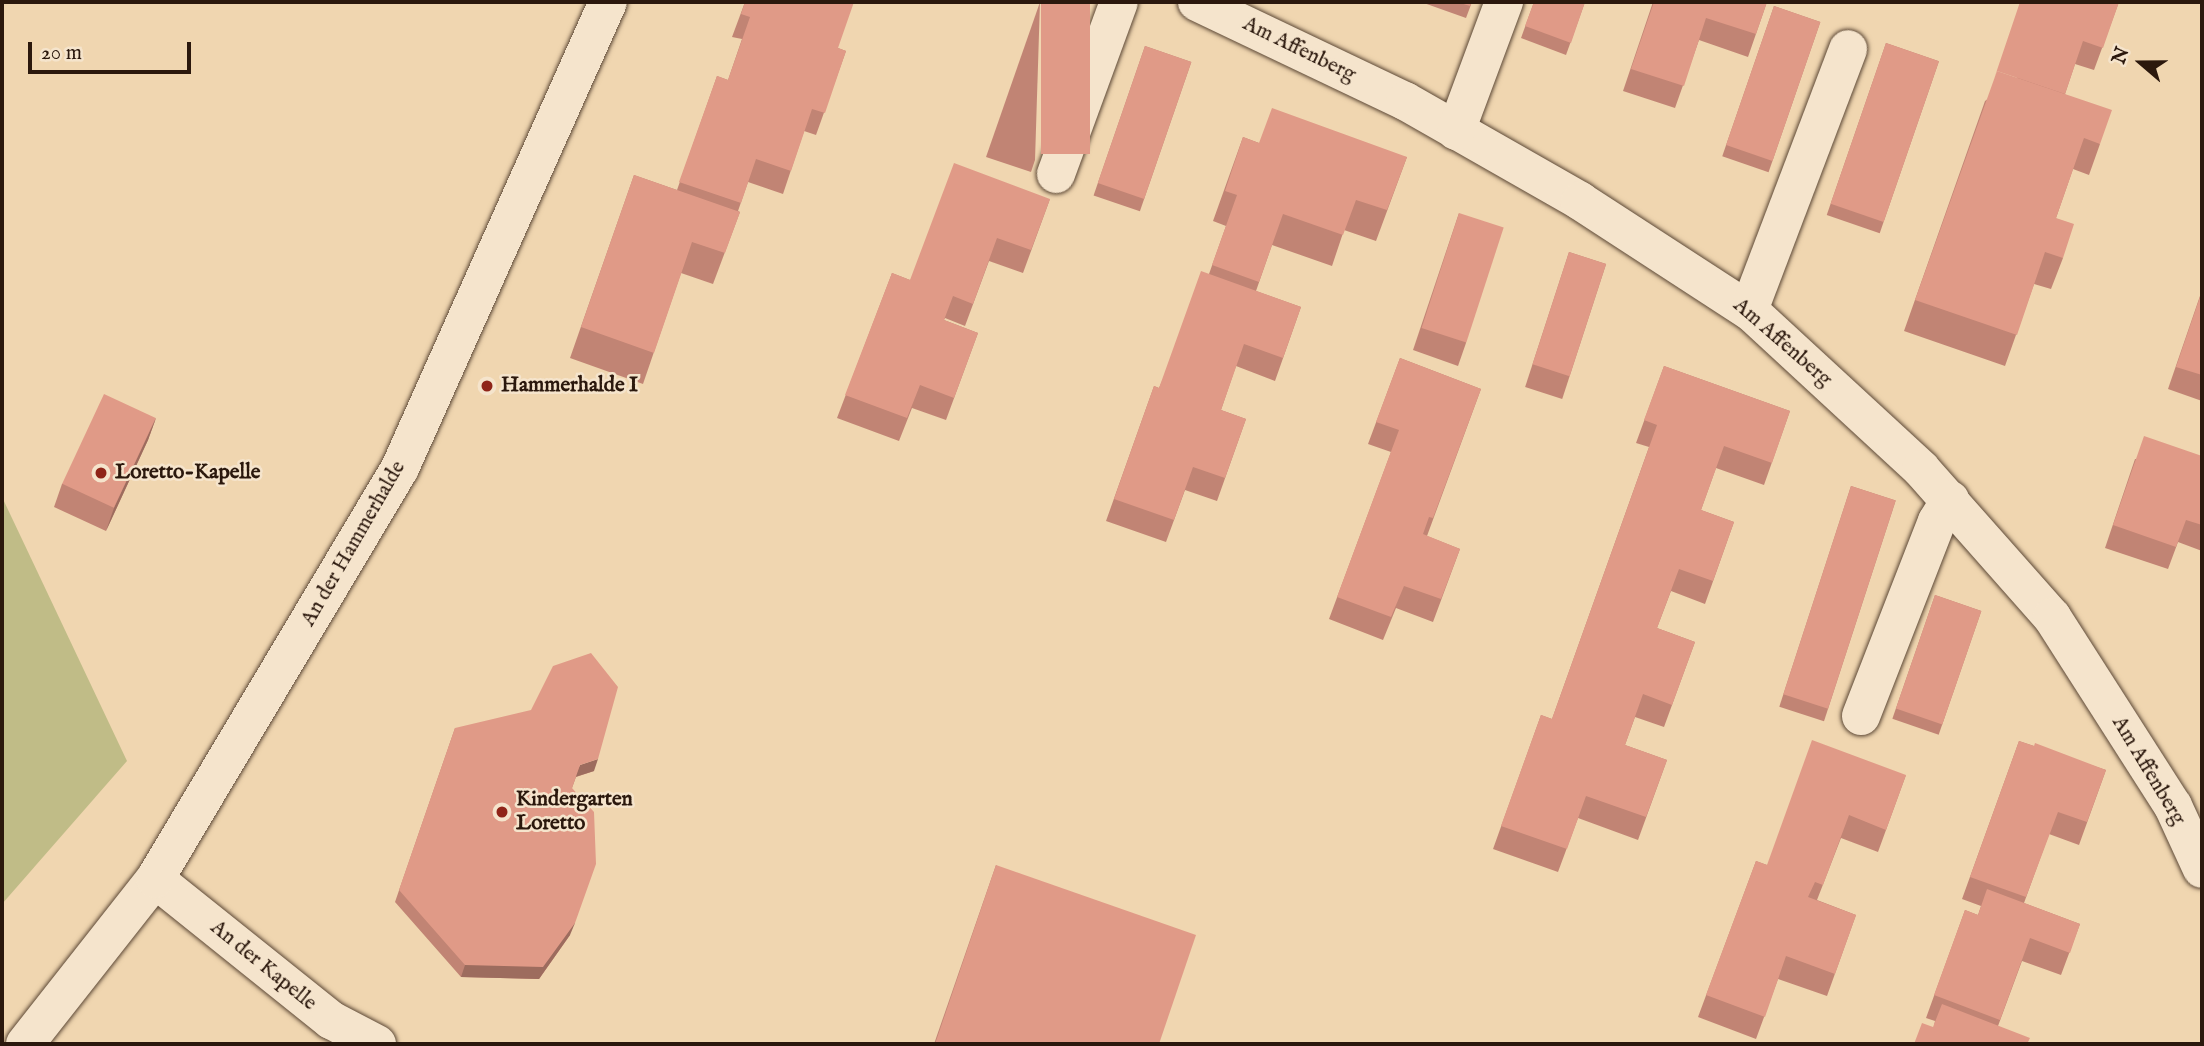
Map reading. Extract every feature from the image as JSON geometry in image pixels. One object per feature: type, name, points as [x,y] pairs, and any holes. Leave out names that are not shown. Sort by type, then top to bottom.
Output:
[{"type":"street","name":"An der Hammerhalde","points":[[25,1044],[155,879],[400,468],[608,2]]},
{"type":"street","points":[[1056,174],[1119,2]]},
{"type":"street","name":"Am Affenberg","points":[[1198,2],[1405,102],[1580,201],[1749,310],[1921,468],[2052,617],[2173,806],[2202,869]]},
{"type":"street","points":[[1456,131],[1504,2]]},
{"type":"street","points":[[1749,310],[1848,49]]},
{"type":"street","points":[[1861,716],[1937,521],[1950,500]]},
{"type":"street","name":"An der Kapelle","points":[[155,879],[331,1020],[377,1044]]},
{"type":"shaded area","points":[[2,497],[127,761],[2,904]]},
{"type":"building","points":[[745,2],[854,2],[838,48],[846,51],[825,113],[812,109],[791,171],[756,159],[741,203],[679,182],[717,76],[728,80],[750,17],[741,14]]},
{"type":"building","points":[[1041,2],[1090,2],[1090,154],[1041,154]]},
{"type":"building","points":[[1534,2],[1585,2],[1571,43],[1525,26]]},
{"type":"building","points":[[1654,2],[1767,2],[1756,34],[1706,18],[1684,86],[1631,69]]},
{"type":"building","points":[[2020,2],[2119,2],[2103,48],[2083,41],[2065,94],[1997,71],[1994,79]]},
{"type":"building","points":[[1774,6],[1820,22],[1772,161],[1726,145]]},
{"type":"building","points":[[1886,43],[1939,61],[1884,222],[1831,204]]},
{"type":"building","points":[[1145,46],[1191,62],[1144,199],[1098,183]]},
{"type":"building","points":[[1997,71],[2112,110],[2100,144],[2084,138],[2056,218],[2074,224],[2063,258],[2045,252],[2017,335],[1915,300]]},
{"type":"building","points":[[1272,108],[1407,157],[1387,210],[1356,200],[1343,235],[1283,214],[1259,282],[1212,265],[1237,195],[1225,191],[1243,137],[1259,143]]},
{"type":"building","points":[[954,163],[1050,199],[1031,250],[997,238],[973,304],[953,296],[944,320],[978,333],[954,398],[920,385],[907,418],[845,395],[892,273],[910,280]]},
{"type":"building","points":[[634,175],[740,212],[725,253],[692,242],[654,353],[581,327]]},
{"type":"building","points":[[1459,213],[1504,228],[1466,343],[1422,328]]},
{"type":"building","points":[[1569,252],[1606,264],[1570,376],[1533,364]]},
{"type":"building","points":[[1201,271],[1301,307],[1283,358],[1244,344],[1221,410],[1246,419],[1225,478],[1193,467],[1174,520],[1114,499],[1154,386],[1159,388]]},
{"type":"building","points":[[2202,291],[2202,375],[2176,367]]},
{"type":"building","points":[[1400,358],[1481,389],[1433,518],[1429,517],[1423,534],[1460,549],[1441,599],[1404,586],[1391,617],[1337,597],[1399,430],[1376,422]]},
{"type":"building","points":[[1664,366],[1790,411],[1772,463],[1724,446],[1701,510],[1734,522],[1713,581],[1679,569],[1657,628],[1695,642],[1672,705],[1643,694],[1625,745],[1667,760],[1646,817],[1586,796],[1567,849],[1501,826],[1541,715],[1552,719],[1657,425],[1644,420]]},
{"type":"building","name":"Loretto-Kapelle","points":[[104,394],[156,418],[114,508],[62,484]]},
{"type":"building","points":[[2144,436],[2202,456],[2202,525],[2186,520],[2176,547],[2113,525]]},
{"type":"building","points":[[1851,486],[1896,501],[1828,709],[1783,694]]},
{"type":"building","points":[[1935,595],[1981,611],[1942,724],[1896,708]]},
{"type":"building","name":"Kindergarten Loretto","points":[[591,653],[618,687],[598,759],[580,765],[572,788],[594,812],[596,864],[575,923],[543,967],[465,965],[399,890],[455,728],[531,710],[553,666]]},
{"type":"building","points":[[1812,740],[1906,775],[1886,830],[1849,815],[1823,885],[1815,882],[1808,897],[1856,915],[1835,974],[1786,956],[1765,1017],[1706,995],[1756,861],[1767,865]]},
{"type":"building","points":[[2019,741],[2034,746],[2035,743],[2106,770],[2087,822],[2058,812],[2026,897],[1970,877]]},
{"type":"building","points":[[996,865],[1196,935],[1159,1044],[935,1044]]},
{"type":"building","points":[[1987,889],[2080,924],[2070,953],[2030,938],[2000,1020],[1934,995],[1965,910],[1978,915]]},
{"type":"building","points":[[1942,1004],[2030,1038],[2027,1044],[1914,1044],[1922,1023],[1933,1027]]},
{"type":"place","name":"Hammerhalde I","points":[[487,386]]},
{"type":"place","name":"Loretto-Kapelle","points":[[101,473]]},
{"type":"place","name":"Kindergarten Loretto","points":[[502,812]]}]
